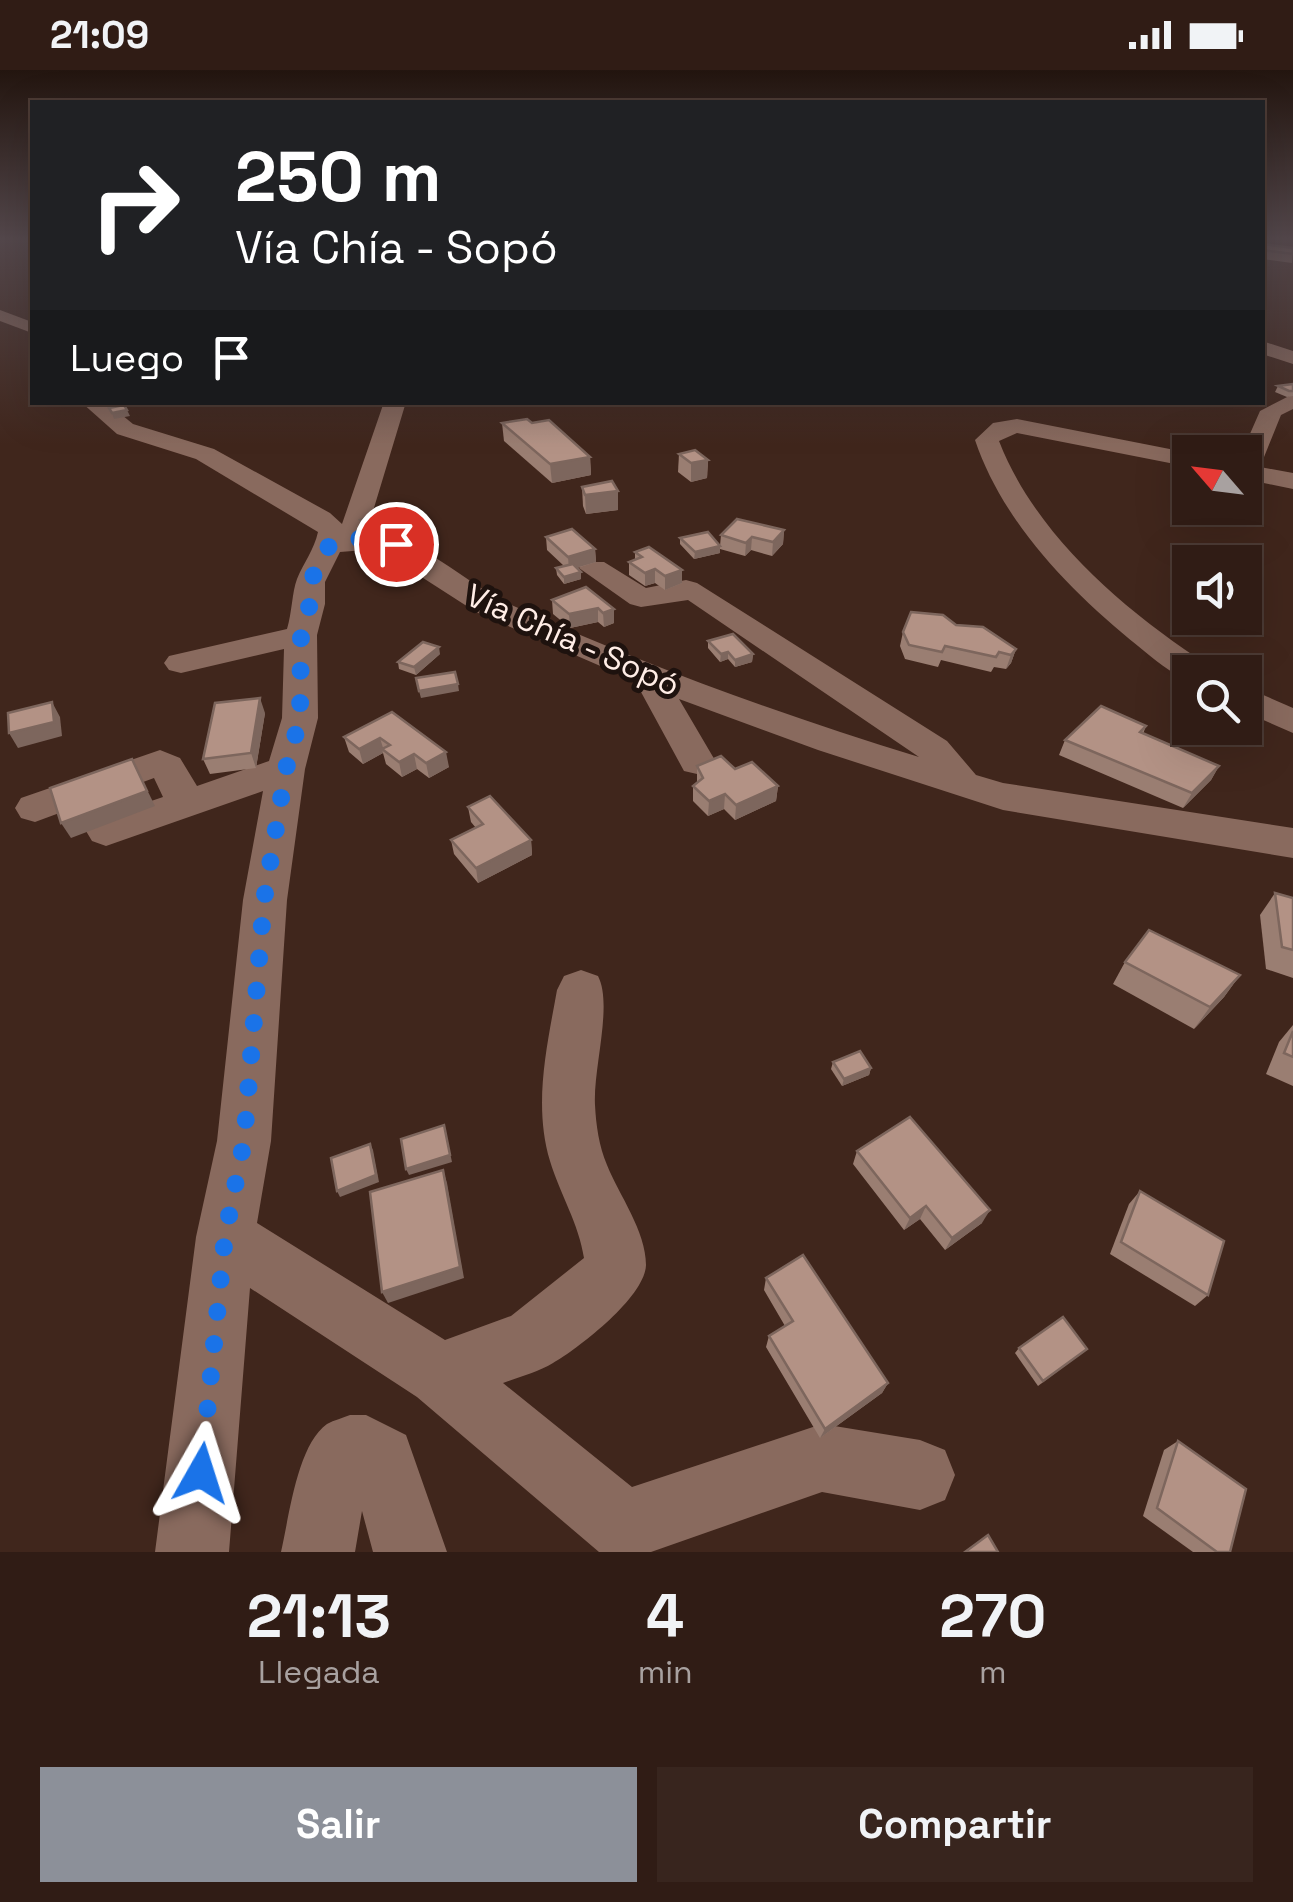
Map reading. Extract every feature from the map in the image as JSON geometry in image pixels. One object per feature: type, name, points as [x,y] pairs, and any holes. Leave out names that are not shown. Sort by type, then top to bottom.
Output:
[{"type":"street","points":[[0,315],[30,327]]},
{"type":"street","points":[[1265,348],[1293,358]]},
{"type":"street","points":[[1261,435],[1271,410],[1293,402]]},
{"type":"street","points":[[96,405],[125,429],[205,454],[320,519],[340,542]]},
{"type":"street","points":[[192,1552],[225,1236],[244,1141],[264,900],[286,769],[300,718],[301,635],[310,604],[310,582],[340,542],[394,405]]},
{"type":"street","points":[[1172,456],[1016,426],[1001,428],[987,440],[990,459],[1094,595],[1172,658]]},
{"type":"street","points":[[1262,474],[1293,481]]},
{"type":"street","name":"Vía Chía - Sopó","points":[[340,542],[377,538],[396,544],[465,594],[649,676],[829,744],[1030,802],[1252,832],[1293,843]]},
{"type":"street","points":[[594,568],[641,598],[686,589],[699,594],[934,750],[966,786]]},
{"type":"street","points":[[182,663],[301,635]]},
{"type":"street","points":[[649,676],[697,762]]},
{"type":"street","points":[[1262,706],[1293,722]]},
{"type":"street","points":[[35,808],[160,762],[167,767],[186,802]]},
{"type":"street","points":[[106,831],[286,769]]},
{"type":"street","points":[[440,1374],[530,1341],[597,1290],[616,1268],[613,1244],[573,1145],[566,1080],[582,990]]},
{"type":"street","points":[[225,1236],[440,1374],[623,1526],[822,1458],[920,1474]]},
{"type":"street","points":[[318,1552],[334,1470],[350,1449],[366,1449],[382,1459],[410,1552]]},
{"type":"building","points":[[124,405],[127,410],[112,413],[109,408]]},
{"type":"building","points":[[527,419],[532,423],[549,420],[590,457],[550,464],[502,423]]},
{"type":"building","points":[[695,450],[708,460],[691,463],[679,454]]},
{"type":"building","points":[[612,481],[618,491],[585,495],[582,487]]},
{"type":"building","points":[[388,513],[395,521],[366,528],[360,520]]},
{"type":"building","points":[[737,519],[784,530],[773,542],[752,537],[746,543],[721,535]]},
{"type":"building","points":[[572,529],[595,549],[568,557],[546,537]]},
{"type":"building","points":[[708,532],[720,546],[695,552],[680,538]]},
{"type":"building","points":[[649,547],[682,570],[665,576],[655,569],[645,573],[629,562],[642,557],[635,552]]},
{"type":"building","points":[[573,564],[581,572],[564,577],[556,568]]},
{"type":"building","points":[[586,587],[614,609],[569,614],[552,600]]},
{"type":"building","points":[[911,612],[943,615],[956,625],[983,627],[1016,649],[1011,655],[999,652],[996,657],[945,646],[942,652],[909,645],[903,632]]},
{"type":"building","points":[[733,634],[753,654],[735,660],[728,652],[721,654],[708,641]]},
{"type":"building","points":[[423,642],[439,647],[414,667],[398,662]]},
{"type":"building","points":[[455,672],[458,684],[419,691],[416,678]]},
{"type":"building","points":[[260,698],[251,753],[203,759],[215,703]]},
{"type":"building","points":[[52,702],[54,722],[9,733],[8,713]]},
{"type":"building","points":[[1101,706],[1146,726],[1140,732],[1219,766],[1192,793],[1065,740]]},
{"type":"building","points":[[392,712],[446,752],[426,763],[414,754],[399,762],[382,749],[390,745],[380,738],[359,749],[344,737]]},
{"type":"building","points":[[721,756],[735,769],[752,762],[778,786],[736,805],[725,794],[709,801],[693,786],[703,778],[697,766]]},
{"type":"building","points":[[132,759],[147,791],[61,823],[50,788]]},
{"type":"building","points":[[490,796],[531,840],[476,868],[451,840],[483,824],[468,807]]},
{"type":"building","points":[[1275,893],[1293,898],[1293,950],[1282,947]]},
{"type":"building","points":[[1149,930],[1240,975],[1210,1007],[1125,962]]},
{"type":"building","points":[[1293,1031],[1293,1057],[1284,1053]]},
{"type":"building","points":[[860,1051],[871,1068],[844,1079],[833,1062]]},
{"type":"building","points":[[910,1117],[990,1210],[952,1238],[926,1206],[910,1218],[857,1151]]},
{"type":"building","points":[[444,1125],[450,1155],[406,1169],[401,1139]]},
{"type":"building","points":[[370,1144],[376,1175],[337,1191],[331,1158]]},
{"type":"building","points":[[443,1170],[460,1267],[382,1292],[370,1192]]},
{"type":"building","points":[[1140,1191],[1224,1241],[1208,1295],[1121,1242]]},
{"type":"building","points":[[803,1255],[888,1383],[825,1429],[769,1336],[793,1321],[766,1278]]},
{"type":"building","points":[[1063,1317],[1087,1349],[1043,1381],[1019,1348]]},
{"type":"building","points":[[1178,1441],[1246,1489],[1230,1552],[1217,1552],[1157,1508]]},
{"type":"building","points":[[988,1535],[998,1552],[965,1552]]},
{"type":"route","points":[[201,1473],[225,1236],[244,1141],[264,900],[286,769],[300,718],[301,635],[310,604],[310,582],[329,546],[351,538],[377,538],[396,544]]}]
